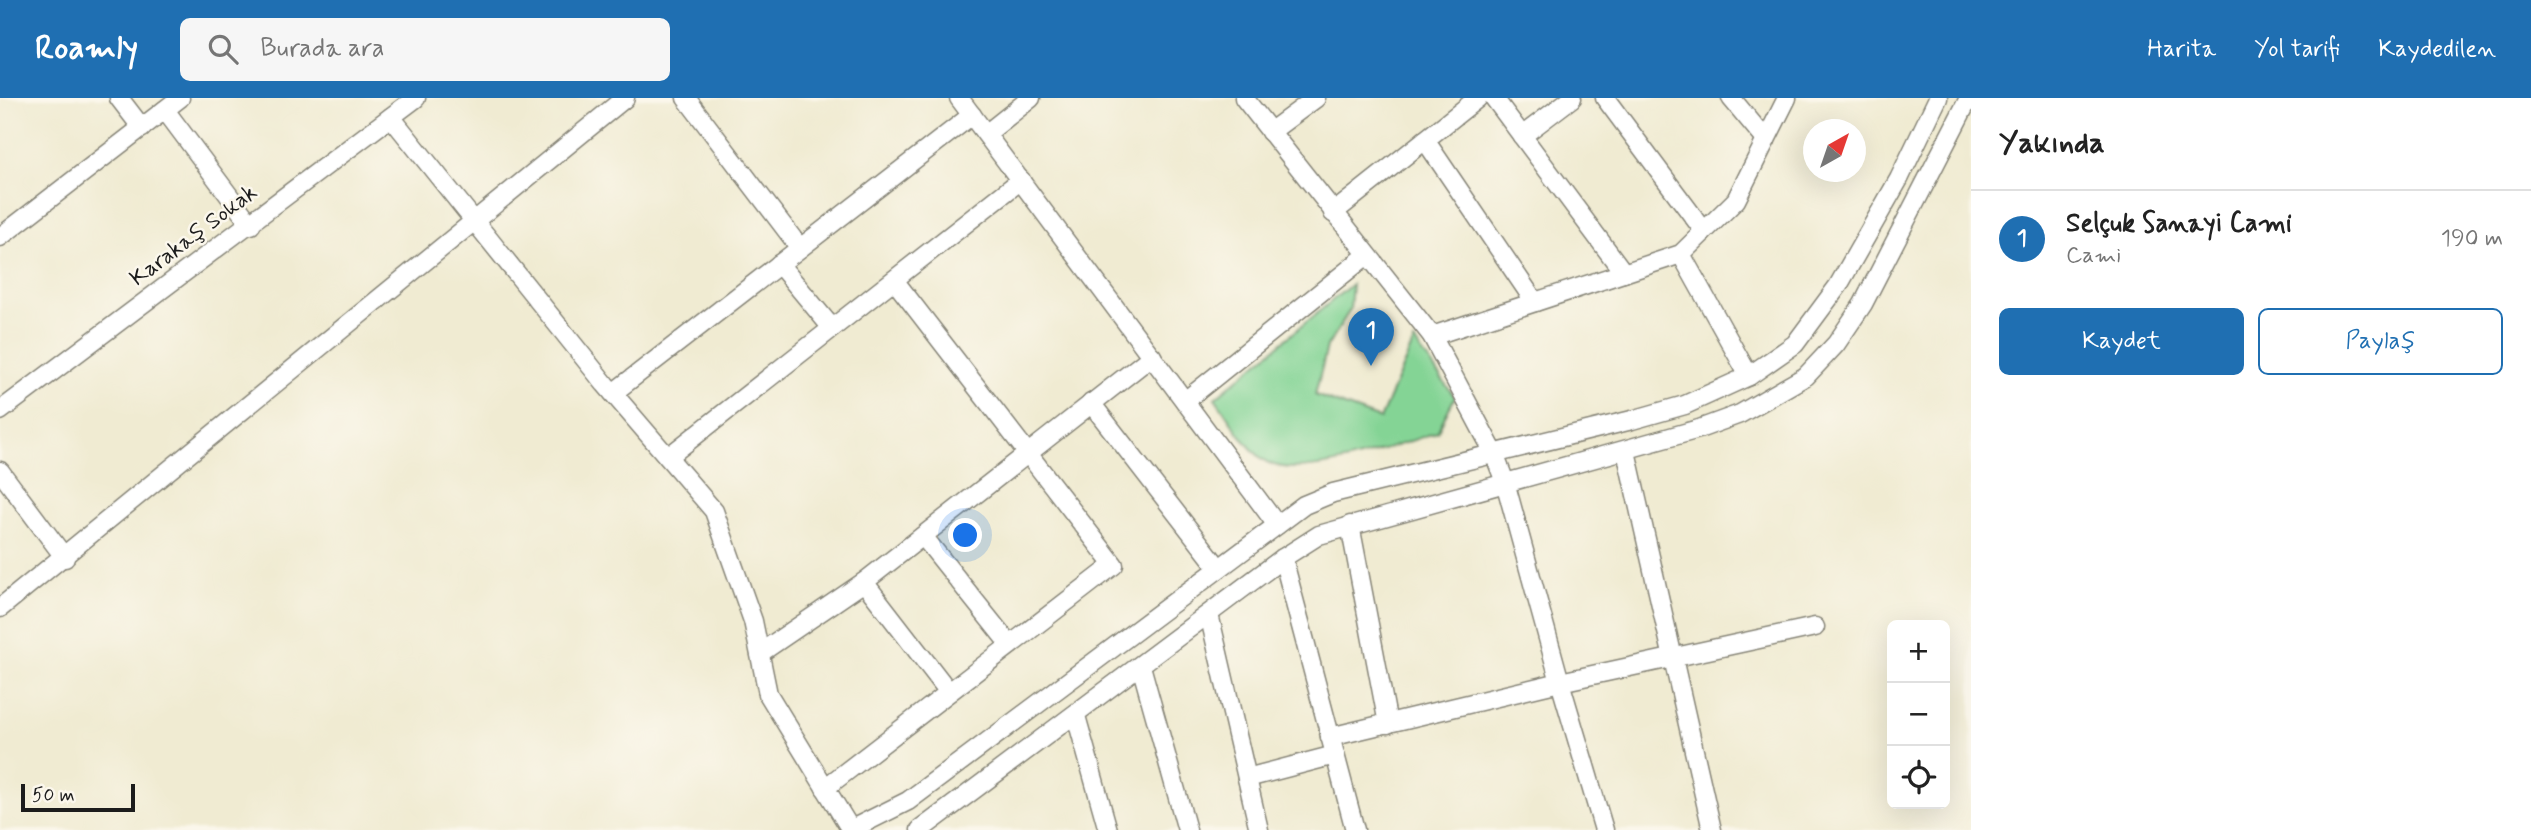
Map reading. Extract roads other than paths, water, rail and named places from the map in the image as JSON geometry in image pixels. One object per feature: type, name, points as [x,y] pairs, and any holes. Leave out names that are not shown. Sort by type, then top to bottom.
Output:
[{"type":"street","points":[[119,98],[142,128]]},
{"type":"street","points":[[0,237],[180,98]]},
{"type":"street","points":[[0,608],[65,558],[473,219],[625,98]]},
{"type":"street","points":[[686,98],[800,248]]},
{"type":"street","points":[[959,98],[1277,525]]},
{"type":"street","points":[[986,134],[1031,98]]},
{"type":"street","points":[[1244,98],[1432,336],[1493,451],[1604,830]]},
{"type":"street","points":[[1270,132],[1316,98]]},
{"type":"street","points":[[1333,213],[1478,98]]},
{"type":"street","points":[[1494,98],[1624,273]]},
{"type":"street","points":[[1522,136],[1572,98]]},
{"type":"street","points":[[1605,98],[1704,231]]},
{"type":"street","points":[[1731,98],[1766,140]]},
{"type":"street","points":[[1432,336],[1681,254],[1736,200],[1787,98]]},
{"type":"street","points":[[391,117],[613,393],[714,511],[753,621],[768,694],[851,830],[908,801],[1218,567],[1304,506],[1333,493],[1671,408],[1749,376],[1795,344],[1838,286],[1899,179],[1938,98]]},
{"type":"street","points":[[920,830],[1076,716],[1283,558],[1319,535],[1504,482],[1626,451],[1740,414],[1806,376],[1836,344],[1863,304],[1969,98]]},
{"type":"street","name":"Karakaş Sokak","points":[[0,411],[251,225],[411,100]]},
{"type":"street","points":[[165,110],[251,225]]},
{"type":"street","points":[[613,393],[972,114]]},
{"type":"street","points":[[1425,140],[1535,302]]},
{"type":"street","points":[[668,457],[1021,180]]},
{"type":"street","points":[[1681,254],[1749,376]]},
{"type":"street","points":[[1185,401],[1367,256]]},
{"type":"street","points":[[779,264],[832,328]]},
{"type":"street","points":[[825,788],[1114,565],[894,279]]},
{"type":"street","points":[[760,653],[864,582],[1152,356]]},
{"type":"street","points":[[1091,403],[1218,567]]},
{"type":"street","points":[[1626,451],[1712,830]]},
{"type":"street","points":[[0,471],[65,558]]},
{"type":"street","points":[[1350,525],[1388,724]]},
{"type":"street","points":[[923,536],[1010,645]]},
{"type":"street","points":[[1283,558],[1355,830]]},
{"type":"street","points":[[864,582],[949,692]]},
{"type":"street","points":[[1209,614],[1259,830]]},
{"type":"street","points":[[1330,737],[1672,656],[1815,627]]},
{"type":"street","points":[[1141,666],[1187,830]]},
{"type":"street","points":[[1076,716],[1108,830]]},
{"type":"street","points":[[1247,778],[1335,755]]},
{"type":"place","name":"Selçuk Sanayi Cami","points":[[1371,366]]}]
